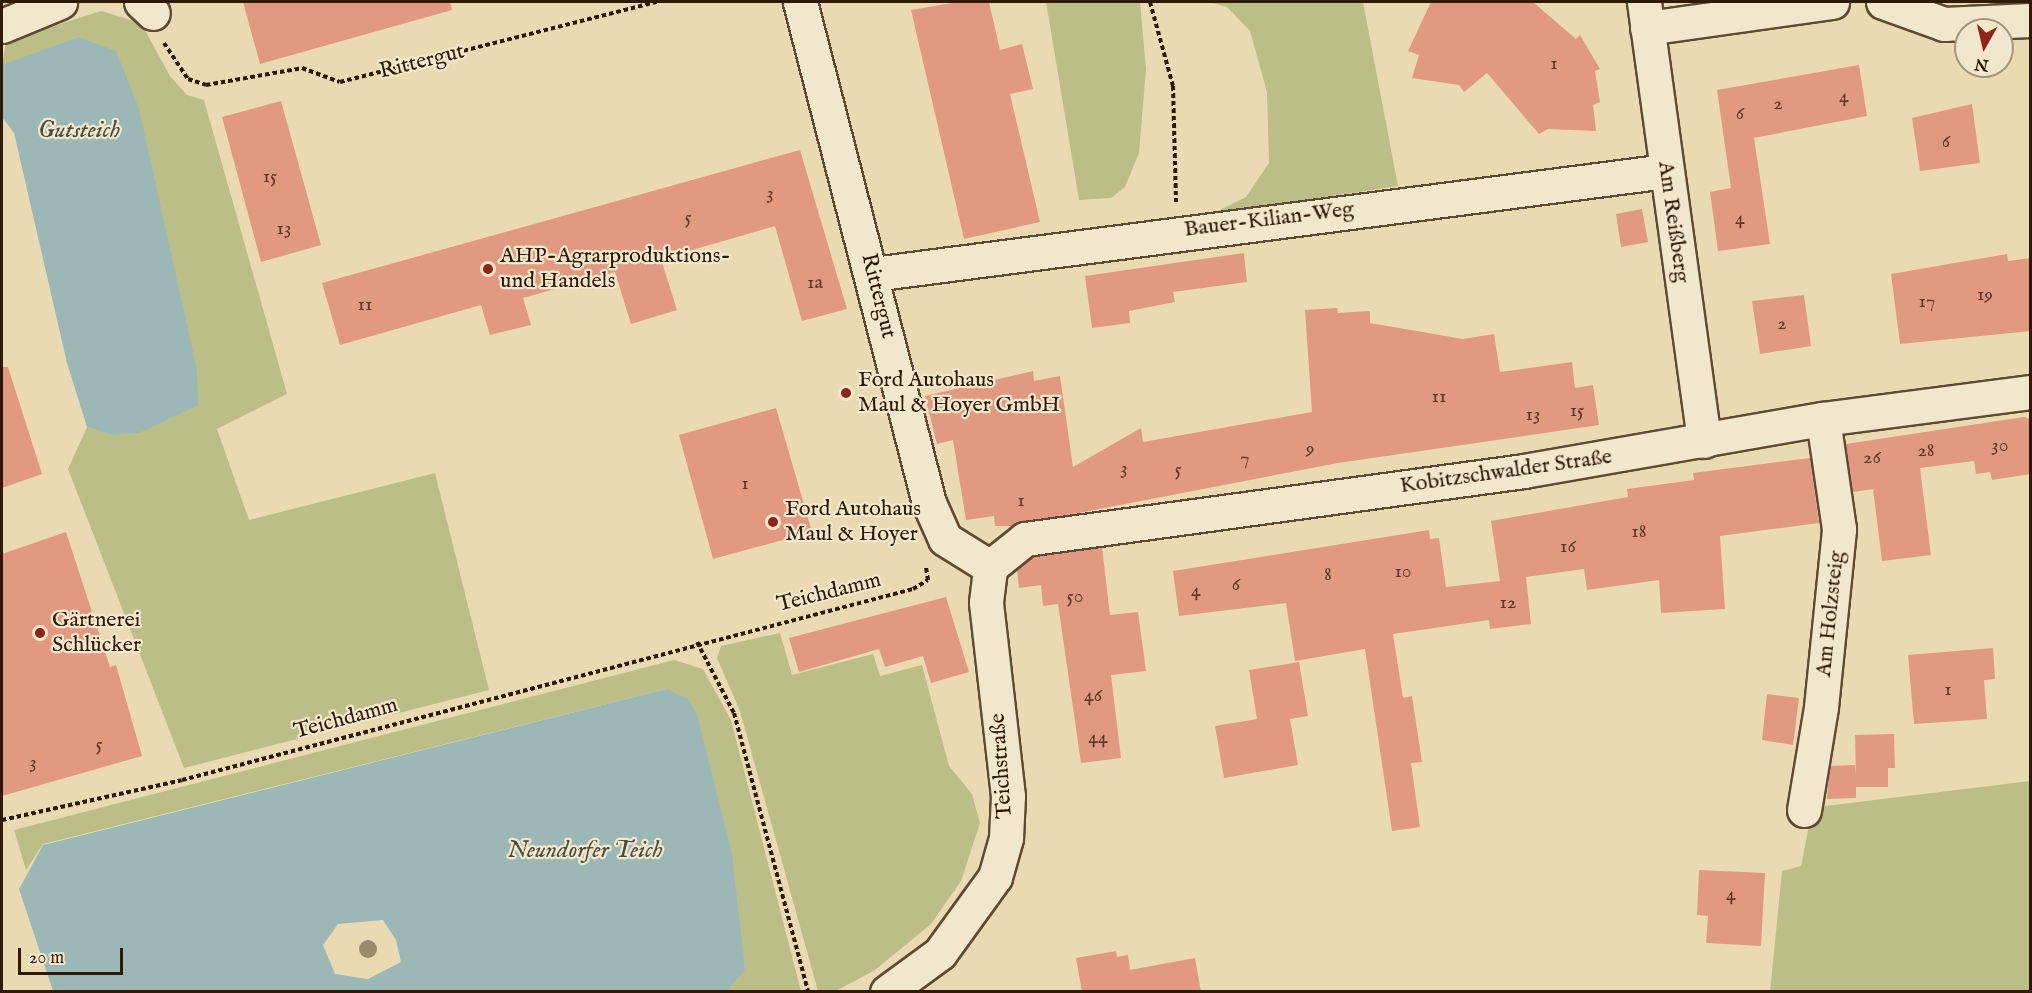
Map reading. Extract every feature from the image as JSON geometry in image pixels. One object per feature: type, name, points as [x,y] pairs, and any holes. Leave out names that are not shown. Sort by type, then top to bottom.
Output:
[{"type":"street","points":[[2,26],[60,2]]},
{"type":"street","name":"Rittergut","points":[[800,2],[873,274],[929,503],[945,539],[990,567]]},
{"type":"street","points":[[1646,15],[1832,2]]},
{"type":"street","points":[[1883,2],[1944,24],[2031,20]]},
{"type":"street","name":"Am Reißberg","points":[[1646,15],[1704,441]]},
{"type":"street","name":"Bauer-Kilian-Weg","points":[[873,274],[1177,232],[1666,171]]},
{"type":"street","name":"Kobitzschwalder Straße","points":[[990,567],[1025,539],[1704,441],[1823,419],[2031,392]]},
{"type":"street","name":"Am Holzsteig","points":[[1804,810],[1821,707],[1839,529],[1823,419]]},
{"type":"street","name":"Teichstraße","points":[[887,992],[940,953],[995,877],[1006,838],[1008,796],[986,602],[990,567]]},
{"type":"path","name":"Rittergut","points":[[147,7],[170,60],[188,79],[206,85],[302,68],[340,82],[657,2]]},
{"type":"path","points":[[1150,2],[1173,86],[1177,232]]},
{"type":"path","name":"Teichdamm","points":[[2,820],[182,780],[697,642],[913,589],[928,580],[923,561]]},
{"type":"path","points":[[697,642],[734,713],[808,992]]},
{"type":"green space","points":[[1046,2],[1140,2],[1146,69],[1139,153],[1125,187],[1111,198],[1079,200]]},
{"type":"green space","points":[[1209,2],[1363,2],[1398,186],[1212,214],[1246,197],[1269,163],[1267,92],[1250,31],[1227,7]]},
{"type":"green space","points":[[101,11],[141,23],[170,76],[187,95],[204,100],[287,394],[217,429],[249,520],[435,473],[489,690],[184,768],[68,469],[87,427],[112,435],[78,37],[2,66],[6,41]]},
{"type":"green space","points":[[780,633],[792,675],[873,654],[880,676],[922,665],[949,766],[972,794],[980,823],[961,881],[931,924],[875,970],[836,991],[818,991],[740,711],[717,658],[721,646]]},
{"type":"green space","points":[[674,660],[703,669],[731,720],[801,991],[727,991],[745,969],[667,689],[43,844],[26,870],[14,830]]},
{"type":"green space","points":[[1819,774],[1817,807],[2030,781],[2030,991],[1770,992],[1782,871],[1801,866]]},
{"type":"water","name":"Gutsteich","points":[[78,37],[116,51],[139,109],[197,370],[198,405],[139,433],[112,435],[87,427],[67,363],[14,133],[2,117],[2,65]]},
{"type":"water","name":"Neundorfer Teich","points":[[667,689],[688,699],[697,714],[732,854],[745,970],[727,991],[53,991],[19,889],[43,845]],"holes":[[[383,920],[396,940],[401,962],[368,979],[335,974],[323,945],[338,924]]]},
{"type":"building","points":[[243,2],[450,2],[452,10],[260,64]]},
{"type":"building","points":[[958,2],[989,2],[1000,50],[1022,44],[1033,89],[1010,94],[1040,222],[964,239],[911,10]]},
{"type":"building","points":[[1431,2],[1533,2],[1576,39],[1580,35],[1600,69],[1595,71],[1600,102],[1593,105],[1596,131],[1548,129],[1539,134],[1487,73],[1464,92],[1459,85],[1412,78],[1419,55],[1408,51]]},
{"type":"building","points":[[1859,65],[1867,116],[1754,138],[1770,244],[1718,251],[1710,192],[1731,188],[1717,90]]},
{"type":"building","points":[[281,101],[321,245],[261,262],[222,117]]},
{"type":"building","points":[[1972,104],[1980,163],[1920,171],[1912,118]]},
{"type":"building","points":[[800,150],[847,309],[802,321],[775,226],[661,259],[677,310],[631,324],[615,272],[523,298],[531,325],[490,335],[481,305],[340,345],[322,283]]},
{"type":"building","points":[[1642,209],[1648,242],[1621,247],[1616,214]]},
{"type":"building","points":[[1244,253],[1247,282],[1173,292],[1175,302],[1129,311],[1130,323],[1092,328],[1085,276]]},
{"type":"building","points":[[2007,254],[2008,261],[2031,258],[2031,331],[1900,344],[1891,274]]},
{"type":"building","points":[[1804,295],[1811,346],[1760,354],[1752,301]]},
{"type":"building","points":[[1337,308],[1338,313],[1370,311],[1370,323],[1463,339],[1494,334],[1500,372],[1572,362],[1575,388],[1593,385],[1599,425],[1338,463],[1011,526],[995,526],[994,516],[966,520],[953,440],[937,444],[925,396],[1033,371],[1034,381],[1060,376],[1073,467],[1141,428],[1143,442],[1312,412],[1305,310]]},
{"type":"building","points":[[2,367],[8,367],[42,474],[2,488]]},
{"type":"building","points":[[776,408],[812,532],[713,559],[679,435]]},
{"type":"building","points":[[2024,417],[2031,419],[2031,474],[1992,480],[1990,472],[1976,474],[1974,461],[1920,468],[1931,555],[1882,561],[1873,489],[1853,492],[1846,444]]},
{"type":"building","points":[[1810,458],[1819,523],[1720,536],[1725,609],[1661,613],[1659,580],[1587,590],[1584,569],[1526,577],[1531,624],[1490,629],[1489,620],[1393,634],[1403,698],[1412,696],[1422,762],[1411,763],[1420,827],[1392,831],[1365,649],[1295,661],[1286,603],[1179,616],[1173,571],[1429,530],[1430,539],[1439,538],[1446,587],[1500,581],[1491,521],[1628,497],[1627,489],[1694,480],[1693,473]]},
{"type":"building","points":[[66,532],[110,667],[116,665],[142,756],[2,796],[2,554]]},
{"type":"building","points":[[1102,547],[1110,615],[1138,612],[1146,671],[1111,675],[1121,758],[1081,763],[1058,604],[1043,606],[1041,585],[1019,588],[1017,570],[1033,557]]},
{"type":"building","points":[[946,597],[969,672],[931,683],[923,656],[885,667],[879,649],[799,672],[789,638]]},
{"type":"building","points":[[1993,648],[1995,679],[1984,680],[1987,719],[1914,724],[1908,655]]},
{"type":"building","points":[[1299,662],[1308,716],[1290,719],[1298,765],[1224,778],[1215,726],[1257,719],[1249,670]]},
{"type":"building","points":[[1767,694],[1799,698],[1793,745],[1762,740]]},
{"type":"building","points":[[1894,734],[1895,768],[1888,768],[1888,787],[1856,787],[1856,798],[1827,799],[1830,766],[1855,765],[1856,779],[1855,735]]},
{"type":"building","points":[[1699,870],[1765,873],[1761,946],[1706,943],[1708,916],[1697,915]]},
{"type":"building","points":[[1116,951],[1117,957],[1128,955],[1130,970],[1195,958],[1201,992],[1082,992],[1076,958]]},
{"type":"place","name":"AHP-Agrarproduktions- und Handels","points":[[488,269]]},
{"type":"place","name":"Ford Autohaus Maul & Hoyer GmbH","points":[[846,393]]},
{"type":"place","name":"Ford Autohaus Maul & Hoyer","points":[[773,522]]},
{"type":"place","name":"Gärtnerei Schlücker","points":[[40,633]]}]
